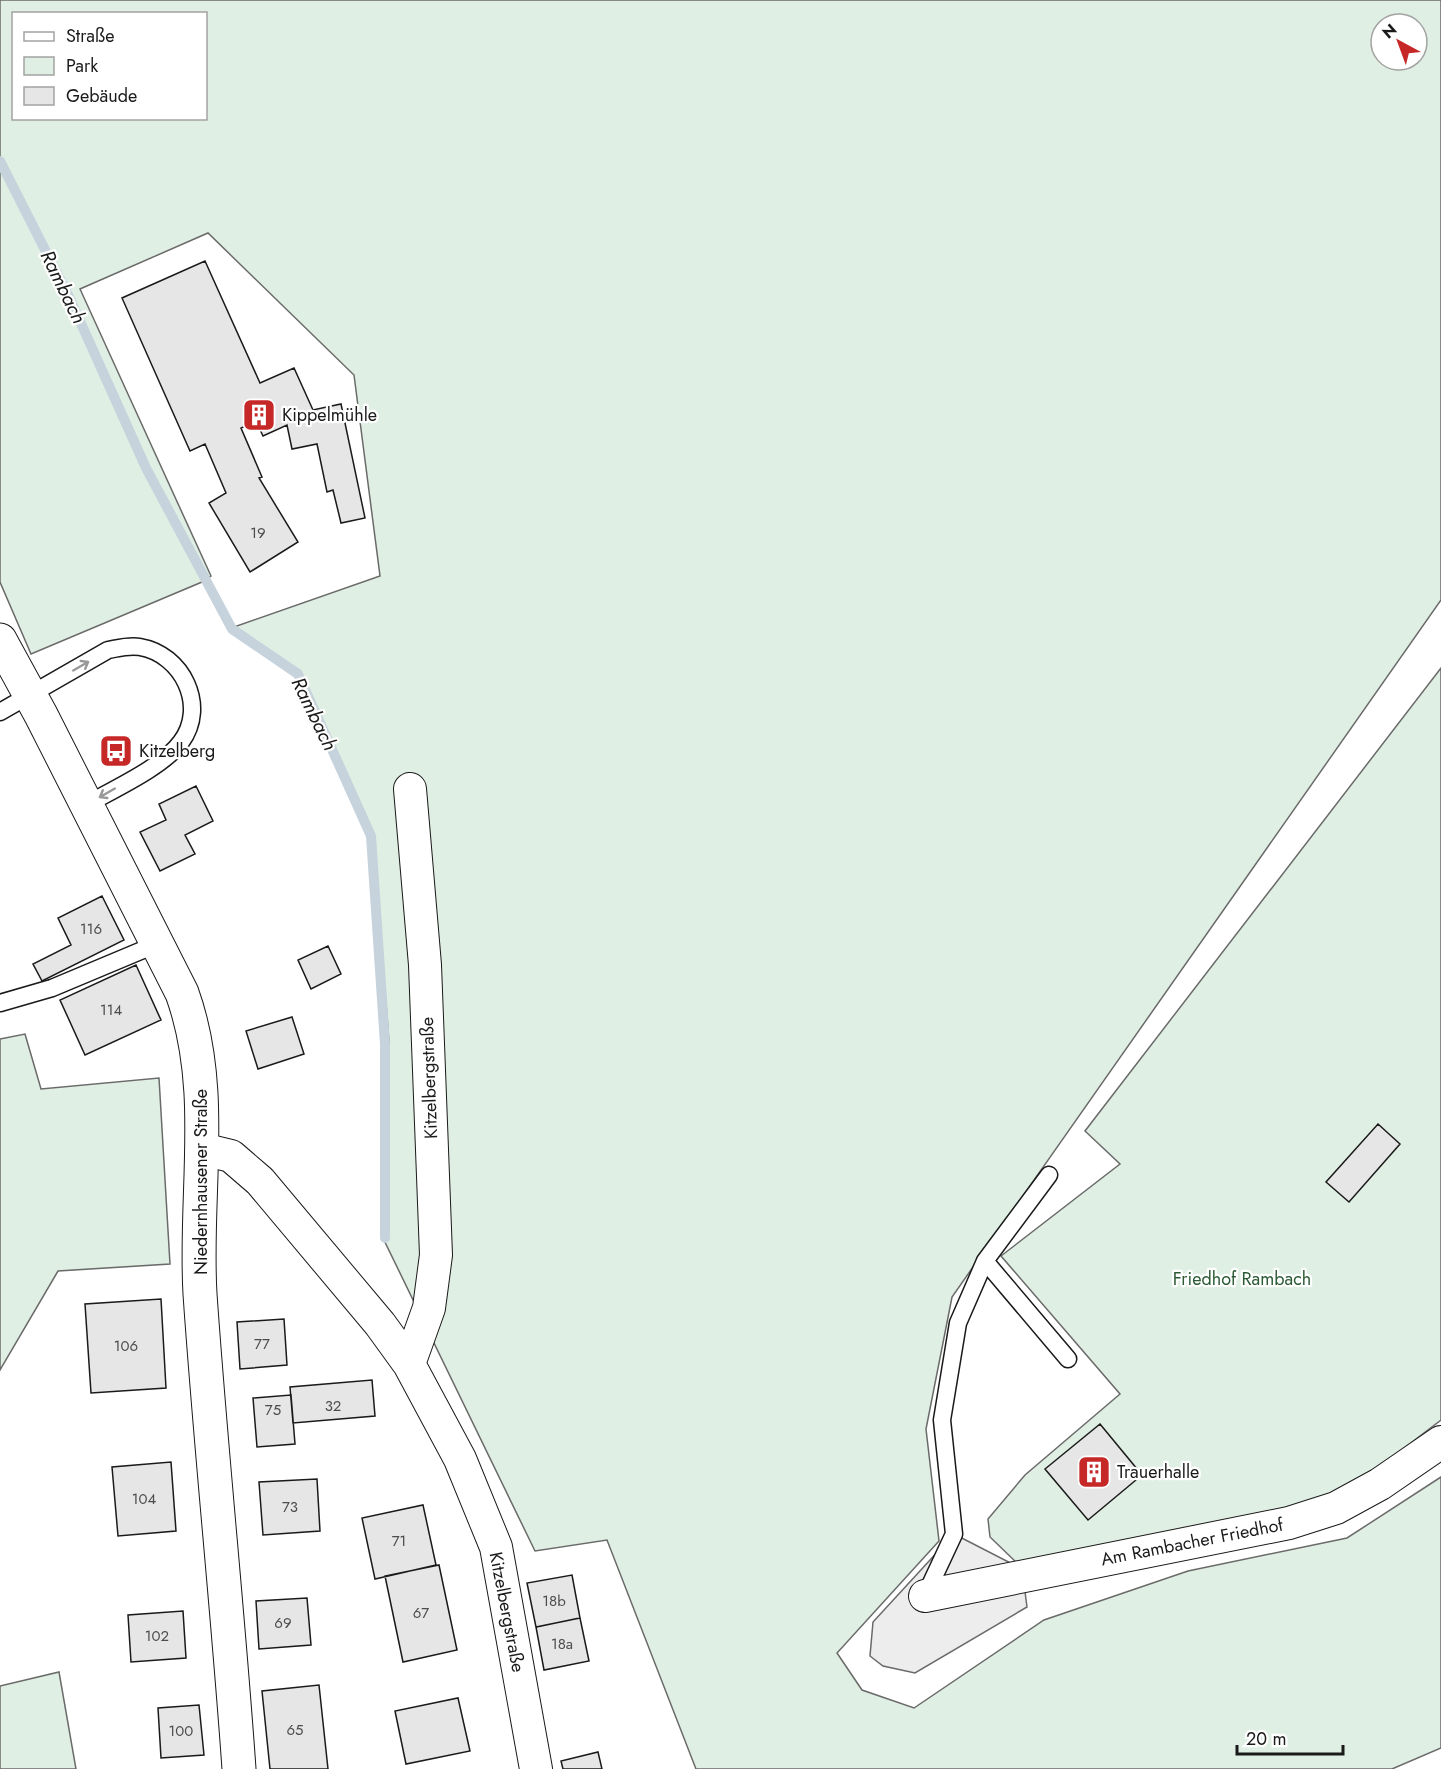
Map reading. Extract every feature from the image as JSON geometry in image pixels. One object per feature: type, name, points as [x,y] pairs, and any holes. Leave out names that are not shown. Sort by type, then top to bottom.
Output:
[{"type":"main road","name":"Niedernhausener Straße","points":[[0,640],[31,696],[182,993],[194,1033],[202,1096],[200,1292],[239,1769]]},
{"type":"street","name":"Kitzelbergstraße","points":[[409,1364],[429,1308],[436,1255],[425,965],[410,789]]},
{"type":"street","name":"Kitzelbergstraße","points":[[202,1149],[231,1156],[260,1181],[380,1324],[409,1364],[460,1459],[496,1547],[536,1769]]},
{"type":"street","name":"Am Rambacher Friedhof","points":[[925,1596],[1289,1523],[1345,1503],[1380,1484],[1441,1442]]},
{"type":"lane","points":[[0,712],[108,650],[123,646],[154,651],[167,658],[179,669],[191,697],[192,712],[183,740],[161,761],[86,805]]},
{"type":"lane","points":[[0,1003],[52,988],[157,944]]},
{"type":"lane","points":[[925,1596],[954,1534],[942,1420],[958,1323],[985,1261],[1049,1175]]},
{"type":"lane","points":[[985,1261],[1068,1359]]},
{"type":"green space","points":[[0,0],[1441,0],[1441,600],[952,1297],[926,1429],[939,1541],[837,1653],[862,1690],[914,1708],[1044,1620],[1188,1571],[1347,1538],[1441,1477],[1441,1748],[1392,1769],[696,1769],[607,1540],[535,1551],[382,1236],[389,1042],[373,835],[300,671],[234,627],[380,576],[354,375],[208,233],[80,289],[211,576],[202,582],[31,654],[0,582]]},
{"type":"green space","name":"Friedhof Rambach","points":[[1441,668],[1441,1420],[1337,1499],[1018,1564],[990,1537],[988,1519],[1025,1475],[1120,1394],[1001,1256],[1120,1164],[1085,1131]]},
{"type":"green space","points":[[25,1034],[41,1089],[159,1078],[170,1264],[58,1271],[0,1370],[0,1039]]},
{"type":"green space","points":[[59,1672],[76,1769],[0,1769],[0,1686]]},
{"type":"shaded area","points":[[954,1534],[1022,1569],[1027,1607],[915,1673],[883,1666],[870,1656],[873,1622]]},
{"type":"building","name":"Kippelmühle","points":[[205,261],[260,383],[294,368],[313,410],[341,404],[365,518],[341,523],[333,490],[327,492],[317,444],[292,449],[287,425],[263,436],[256,421],[241,428],[262,477],[259,478],[298,542],[250,572],[209,503],[226,493],[205,444],[190,451],[122,298]]},
{"type":"building","points":[[196,786],[213,821],[185,835],[195,854],[160,871],[140,832],[166,820],[159,804]]},
{"type":"building","points":[[102,896],[124,940],[42,981],[33,964],[71,945],[58,918]]},
{"type":"building","points":[[328,946],[341,974],[311,989],[298,960]]},
{"type":"building","points":[[136,965],[161,1020],[85,1055],[60,1000]]},
{"type":"building","points":[[292,1017],[304,1054],[258,1069],[246,1031]]},
{"type":"building","points":[[1378,1124],[1400,1144],[1349,1202],[1326,1182]]},
{"type":"building","points":[[161,1299],[166,1388],[91,1393],[85,1304]]},
{"type":"building","points":[[284,1319],[287,1365],[240,1369],[237,1322]]},
{"type":"building","points":[[372,1380],[375,1416],[293,1423],[290,1387]]},
{"type":"building","points":[[291,1395],[295,1444],[257,1447],[253,1398]]},
{"type":"building","name":"Trauerhalle","points":[[1100,1424],[1142,1475],[1088,1520],[1045,1469]]},
{"type":"building","points":[[171,1462],[176,1531],[118,1536],[112,1467]]},
{"type":"building","points":[[317,1479],[320,1531],[263,1535],[259,1482]]},
{"type":"building","points":[[423,1505],[436,1565],[375,1579],[362,1518]]},
{"type":"building","points":[[439,1565],[457,1650],[403,1662],[385,1576]]},
{"type":"building","points":[[572,1575],[580,1618],[536,1627],[527,1583]]},
{"type":"building","points":[[307,1598],[311,1645],[259,1649],[256,1601]]},
{"type":"building","points":[[183,1611],[186,1658],[131,1662],[128,1615]]},
{"type":"building","points":[[580,1618],[589,1661],[544,1670],[536,1627]]},
{"type":"building","points":[[319,1685],[328,1769],[270,1769],[262,1691]]},
{"type":"building","points":[[458,1698],[470,1751],[406,1764],[395,1711]]},
{"type":"building","points":[[199,1705],[204,1755],[161,1758],[158,1708]]},
{"type":"building","points":[[598,1752],[602,1769],[563,1769],[561,1761]]},
{"type":"waterway","name":"Rambach","points":[[0,161],[70,299],[146,468],[232,629],[298,674],[371,836],[385,1044],[385,1238]]},
{"type":"place","name":"Kippelmühle","points":[[259,415]]},
{"type":"place","name":"Kitzelberg","points":[[116,751]]},
{"type":"place","name":"Trauerhalle","points":[[1094,1472]]}]
